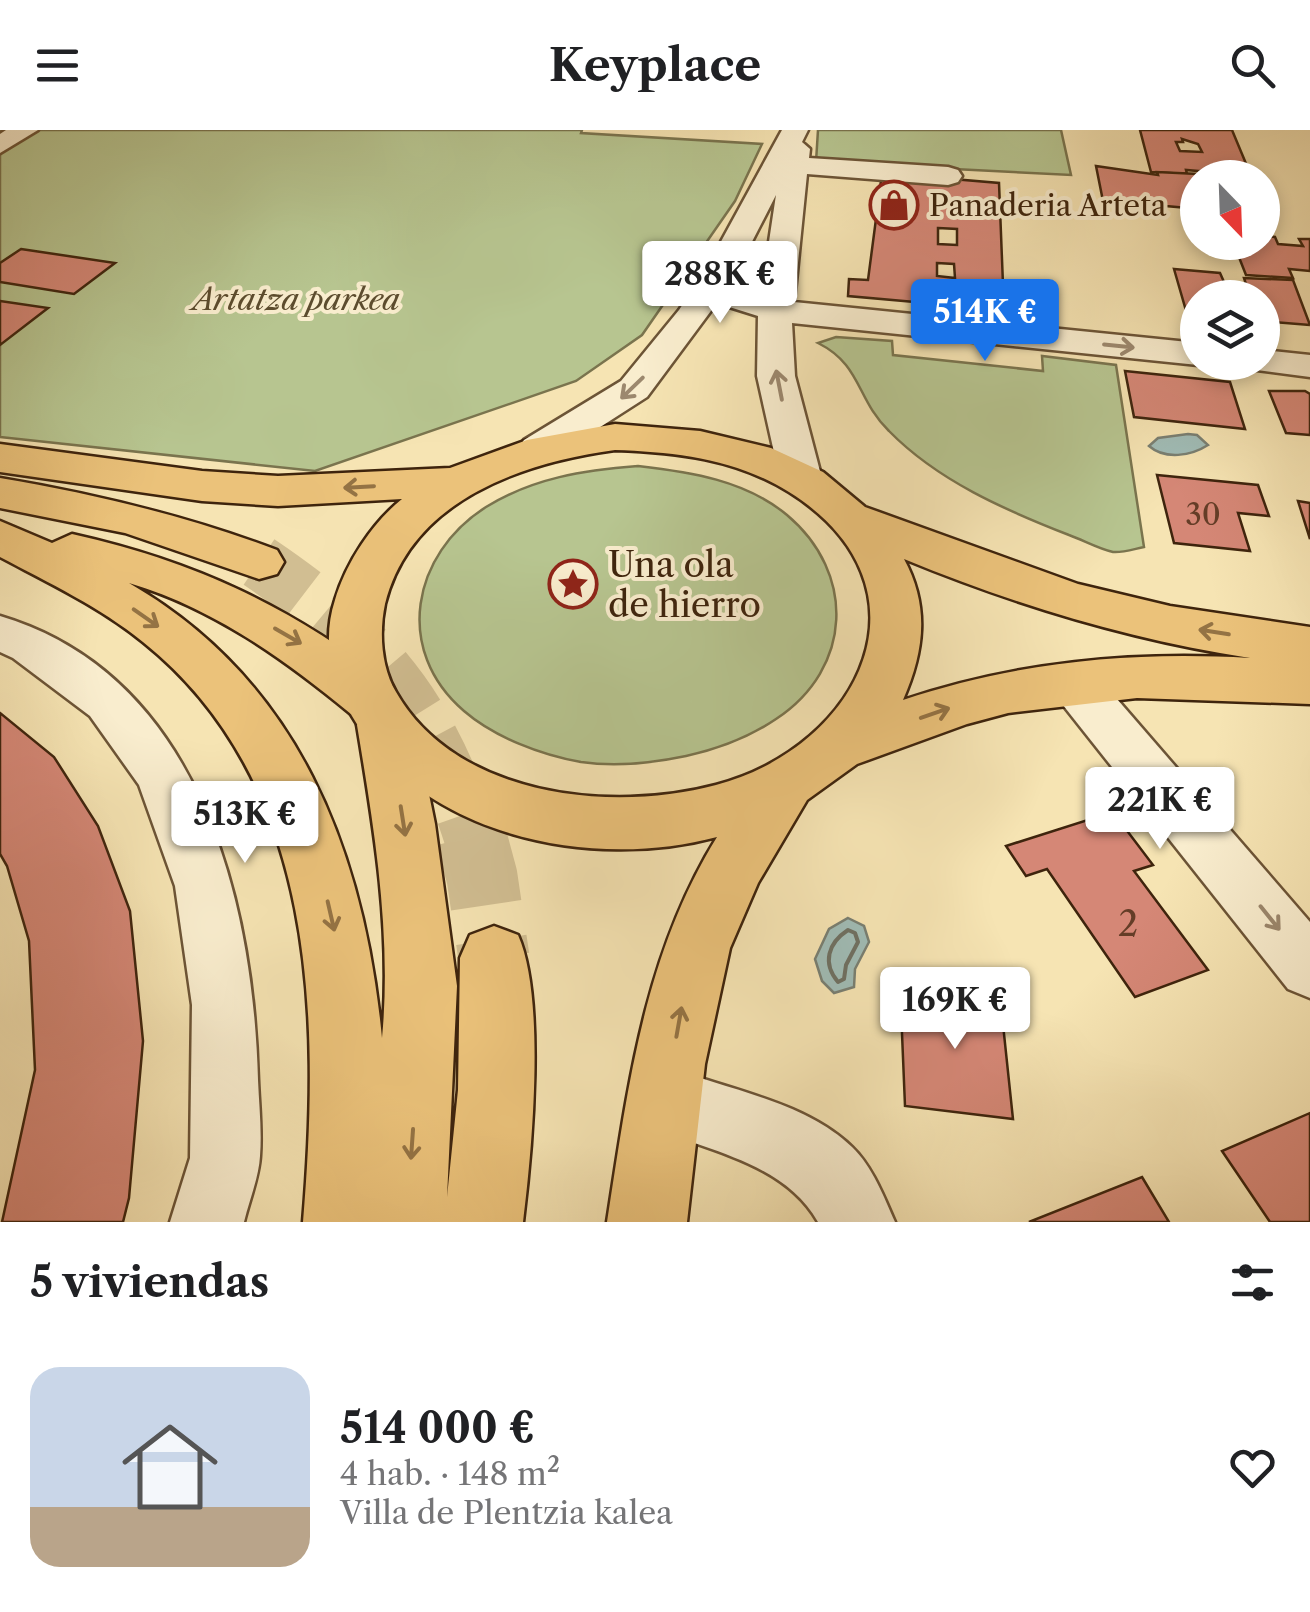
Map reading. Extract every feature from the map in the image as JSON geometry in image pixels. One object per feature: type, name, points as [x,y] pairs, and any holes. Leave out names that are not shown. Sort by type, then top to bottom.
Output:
[{"type":"main road","points":[[0,537],[117,560],[242,608],[307,647],[378,712],[414,754],[462,786],[536,814],[587,823],[640,824],[691,818],[784,786],[843,745],[870,713],[888,678],[898,643],[897,609],[889,577],[874,546],[852,519],[801,480],[750,457],[694,442],[616,438],[538,449],[457,482],[413,514],[380,553],[360,599],[356,648],[378,712],[404,824],[422,986],[404,1222]]},
{"type":"main road","points":[[0,458],[202,486],[278,491],[457,482]]},
{"type":"main road","points":[[0,493],[121,514],[201,538],[259,562]]},
{"type":"main road","points":[[852,519],[908,543],[1104,610],[1153,622],[1310,646]]},
{"type":"main road","points":[[0,537],[108,591],[166,632],[236,698],[296,797],[334,924],[346,1014],[351,1128],[343,1222]]},
{"type":"main road","points":[[843,745],[966,702],[1072,682],[1196,676],[1310,683]]},
{"type":"main road","points":[[647,1222],[685,987],[709,916],[740,852],[784,786]]},
{"type":"main road","points":[[484,1222],[496,1114],[494,958]]},
{"type":"street","points":[[0,145],[26,130]]},
{"type":"street","points":[[797,130],[773,332],[776,376],[801,480]]},
{"type":"street","points":[[538,449],[634,389],[692,316],[722,270],[797,130]]},
{"type":"street","points":[[794,165],[948,176]]},
{"type":"street","points":[[722,270],[735,298],[778,312],[1180,352]]},
{"type":"street","points":[[1280,363],[1310,366]]},
{"type":"street","points":[[0,633],[30,645],[108,702],[164,776],[205,886],[224,1004],[225,1138],[225,1158],[207,1222]]},
{"type":"street","points":[[1072,682],[1310,968]]},
{"type":"street","points":[[665,1100],[703,1118],[773,1136],[826,1170],[858,1222]]},
{"type":"green space","name":"Artatza parkea","points":[[0,130],[582,130],[581,133],[762,144],[735,201],[642,335],[576,381],[315,471],[0,437]]},
{"type":"green space","points":[[818,130],[1061,130],[1071,175],[816,162]]},
{"type":"green space","points":[[836,337],[892,341],[893,355],[1043,371],[1042,356],[1116,365],[1144,547],[1117,552],[1102,549],[997,504],[929,465],[878,419],[851,372],[818,343]]},
{"type":"green space","points":[[638,466],[697,475],[735,486],[787,515],[809,538],[825,564],[834,592],[836,620],[832,647],[820,674],[801,698],[765,726],[710,750],[634,764],[594,763],[550,755],[519,744],[464,711],[442,687],[427,660],[420,632],[428,576],[441,550],[461,527],[504,497],[559,477]]},
{"type":"water","points":[[1197,435],[1208,445],[1178,455],[1149,446],[1158,438]]},
{"type":"water","points":[[848,918],[864,926],[869,942],[855,969],[854,987],[834,993],[822,981],[815,959],[829,929]]},
{"type":"building","points":[[1140,130],[1232,130],[1244,160],[1180,160],[1180,174],[1151,172]],"holes":[[[1182,139],[1198,144],[1202,152],[1180,151],[1176,142],[1183,142]]]},
{"type":"building","points":[[1096,166],[1158,175],[1157,172],[1180,173],[1180,207],[1166,206],[1165,202],[1103,201]]},
{"type":"building","points":[[882,173],[999,183],[1004,310],[848,296],[849,279],[868,280]],"holes":[[[938,228],[957,229],[957,245],[938,244]],[[937,263],[954,264],[955,278],[937,276]]]},
{"type":"building","points":[[1299,239],[1310,239],[1310,271],[1289,269],[1293,278],[1246,275],[1240,260],[1280,260],[1280,244],[1303,246]]},
{"type":"building","points":[[21,249],[115,263],[74,294],[0,282],[0,263]]},
{"type":"building","points":[[1174,269],[1220,273],[1223,280],[1180,280],[1180,290]]},
{"type":"building","points":[[1244,278],[1293,280],[1310,325],[1280,322],[1280,280]]},
{"type":"building","points":[[0,301],[48,308],[0,345]]},
{"type":"building","points":[[1125,371],[1180,377],[1180,380],[1230,382],[1245,429],[1134,417]]},
{"type":"building","points":[[1269,391],[1310,394],[1310,435],[1286,433]]},
{"type":"building","points":[[1157,475],[1258,485],[1269,516],[1238,513],[1250,551],[1174,543]]},
{"type":"building","points":[[1298,501],[1310,503],[1310,539]]},
{"type":"building","points":[[0,713],[54,757],[98,826],[130,911],[143,1041],[129,1198],[123,1222],[2,1222],[35,1070],[29,941],[0,854]]},
{"type":"building","points":[[1097,817],[1125,828],[1153,865],[1134,871],[1208,970],[1135,997],[1047,869],[1026,876],[1006,846]]},
{"type":"building","points":[[900,985],[1000,996],[1013,1119],[905,1106]]},
{"type":"building","points":[[1310,1113],[1310,1222],[1270,1222],[1222,1151]]},
{"type":"building","points":[[1142,1177],[1169,1222],[1029,1222]]},
{"type":"tunnel","points":[[259,562],[334,619],[392,680],[437,750],[471,837]]},
{"type":"tunnel","points":[[471,837],[482,877],[494,958]]},
{"type":"place","name":"Panaderia Arteta","points":[[894,205]]},
{"type":"place","name":"Una ola de hierro","points":[[573,584]]}]
